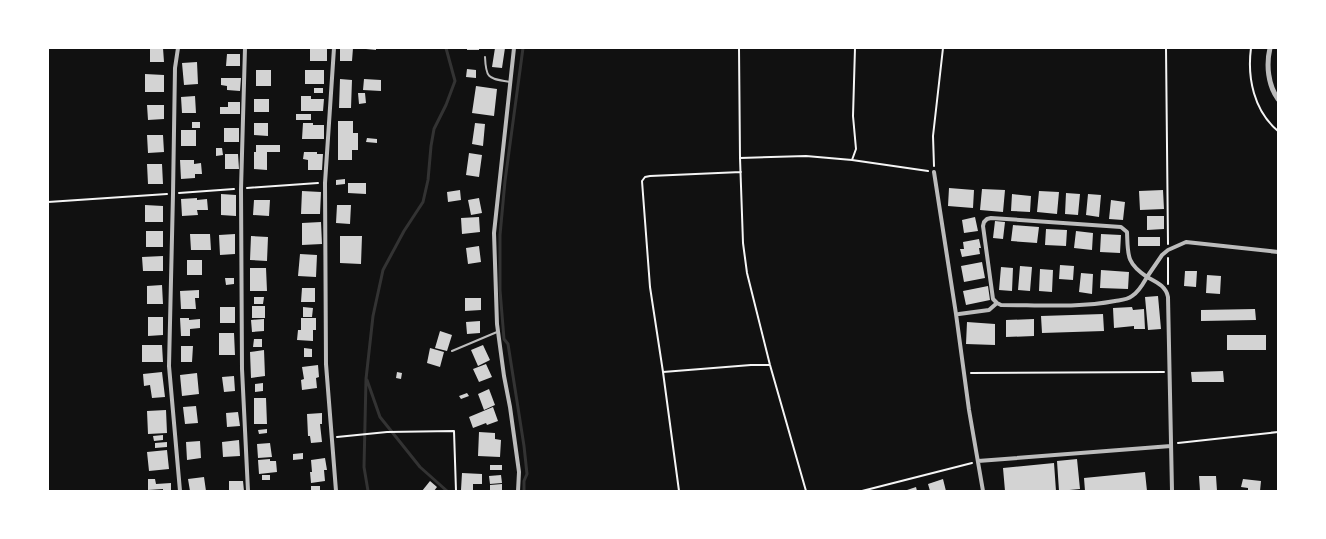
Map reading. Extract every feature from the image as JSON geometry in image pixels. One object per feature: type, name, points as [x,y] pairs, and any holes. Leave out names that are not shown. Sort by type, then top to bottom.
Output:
[{"type":"street","points":[[178,48],[174,68],[169,366],[180,491]]},
{"type":"street","points":[[245,48],[241,189],[242,369],[248,491]]},
{"type":"street","points":[[334,48],[325,183],[326,364],[336,491]]},
{"type":"street","points":[[514,48],[494,233],[498,331],[518,465],[518,491]]},
{"type":"street","points":[[1270,48],[1268,68],[1270,82],[1278,100]]},
{"type":"street","points":[[934,172],[969,410],[983,491]]},
{"type":"street","points":[[1172,491],[1167,293],[1161,284],[1147,277],[1138,271],[1131,262],[1128,255],[1127,232],[1122,227],[990,218],[986,219],[984,222],[983,226],[993,298],[1001,305],[1097,304],[1132,297],[1142,287],[1147,277],[1162,255],[1168,250],[1186,242],[1278,252]]},
{"type":"street","points":[[959,314],[989,310],[997,303]]},
{"type":"street","points":[[978,461],[1171,446]]},
{"type":"lane","points":[[485,57],[486,69],[490,78],[510,82]]},
{"type":"lane","points":[[452,351],[498,331]]},
{"type":"path","points":[[739,48],[740,158],[743,244],[747,273],[770,365],[806,491]]},
{"type":"path","points":[[852,160],[856,149],[853,116],[855,48]]},
{"type":"path","points":[[740,158],[806,156],[852,160],[934,172],[933,136],[943,48]]},
{"type":"path","points":[[1166,48],[1167,293]]},
{"type":"path","points":[[1251,48],[1250,70],[1255,95],[1264,117],[1278,131]]},
{"type":"path","points":[[679,491],[664,372],[650,287],[642,181],[645,177],[650,176],[741,172]]},
{"type":"path","points":[[48,202],[325,183]]},
{"type":"path","points":[[664,372],[751,365],[770,365]]},
{"type":"path","points":[[964,373],[1170,372]]},
{"type":"path","points":[[332,438],[387,432],[454,432],[456,491]]},
{"type":"path","points":[[1171,446],[1181,442],[1278,432]]},
{"type":"path","points":[[862,491],[978,461]]},
{"type":"building","points":[[150,48],[163,48],[164,62],[150,62]]},
{"type":"building","points":[[310,48],[327,48],[327,61],[310,61]]},
{"type":"building","points":[[340,48],[353,48],[352,61],[340,61]]},
{"type":"building","points":[[376,48],[376,50],[366,49]]},
{"type":"building","points":[[467,48],[479,48],[479,50],[467,50]]},
{"type":"building","points":[[495,48],[505,48],[502,68],[492,67]]},
{"type":"building","points":[[227,54],[240,54],[240,66],[226,66]]},
{"type":"building","points":[[197,62],[198,84],[184,85],[182,63]]},
{"type":"building","points":[[467,69],[476,70],[476,78],[466,77]]},
{"type":"building","points":[[256,70],[271,70],[271,86],[256,86]]},
{"type":"building","points":[[305,70],[324,70],[324,84],[305,84]]},
{"type":"building","points":[[145,74],[164,75],[164,92],[145,92]]},
{"type":"building","points":[[221,78],[241,78],[240,91],[227,90],[227,86],[221,85]]},
{"type":"building","points":[[340,79],[352,80],[351,108],[339,108]]},
{"type":"building","points":[[364,79],[381,80],[381,91],[363,90]]},
{"type":"building","points":[[476,86],[497,89],[494,116],[472,113]]},
{"type":"building","points":[[314,88],[323,88],[323,93],[314,93]]},
{"type":"building","points":[[358,93],[365,93],[366,103],[359,104]]},
{"type":"building","points":[[195,96],[196,113],[182,113],[181,97]]},
{"type":"building","points":[[301,96],[311,96],[311,99],[324,99],[323,111],[301,111]]},
{"type":"building","points":[[254,99],[269,99],[269,112],[254,112]]},
{"type":"building","points":[[228,102],[240,102],[240,114],[220,114],[220,107],[228,107]]},
{"type":"building","points":[[147,105],[164,105],[164,119],[148,120]]},
{"type":"building","points":[[296,114],[311,114],[311,120],[296,120]]},
{"type":"building","points":[[338,121],[353,121],[353,133],[358,133],[358,150],[352,150],[352,160],[338,160]]},
{"type":"building","points":[[192,122],[200,122],[200,128],[192,128]]},
{"type":"building","points":[[254,123],[268,123],[268,136],[254,135]]},
{"type":"building","points":[[303,123],[324,125],[324,139],[302,139]]},
{"type":"building","points":[[475,123],[485,124],[483,146],[472,144]]},
{"type":"building","points":[[224,128],[239,128],[239,142],[224,142]]},
{"type":"building","points":[[181,130],[196,130],[196,146],[181,146]]},
{"type":"building","points":[[147,135],[163,135],[164,152],[148,153]]},
{"type":"building","points":[[367,138],[377,139],[377,143],[366,142]]},
{"type":"building","points":[[256,145],[280,145],[280,152],[267,152],[267,170],[254,169],[254,152],[256,152]]},
{"type":"building","points":[[216,148],[222,148],[223,155],[216,156]]},
{"type":"building","points":[[304,152],[317,152],[317,154],[323,154],[322,170],[308,170],[308,160],[303,159]]},
{"type":"building","points":[[469,153],[482,155],[479,177],[466,175]]},
{"type":"building","points":[[225,154],[238,154],[239,169],[225,169]]},
{"type":"building","points":[[180,160],[194,160],[194,164],[201,163],[202,174],[195,174],[195,178],[181,179]]},
{"type":"building","points":[[147,164],[162,164],[163,184],[148,184]]},
{"type":"building","points":[[345,179],[345,184],[336,185],[336,180]]},
{"type":"building","points":[[348,183],[366,183],[366,194],[348,193]]},
{"type":"building","points":[[949,188],[974,190],[973,208],[948,206]]},
{"type":"building","points":[[982,189],[1005,190],[1003,212],[980,210]]},
{"type":"building","points":[[460,190],[461,200],[448,202],[447,192]]},
{"type":"building","points":[[1163,190],[1164,209],[1140,210],[1139,191]]},
{"type":"building","points":[[302,191],[321,192],[320,214],[301,214]]},
{"type":"building","points":[[1039,191],[1059,192],[1057,214],[1037,212]]},
{"type":"building","points":[[1066,193],[1080,194],[1078,215],[1065,214]]},
{"type":"building","points":[[221,194],[236,195],[236,216],[221,215]]},
{"type":"building","points":[[1012,194],[1031,196],[1030,212],[1011,211]]},
{"type":"building","points":[[1088,194],[1101,195],[1099,217],[1086,215]]},
{"type":"building","points":[[197,198],[197,200],[207,199],[208,210],[197,210],[198,215],[182,216],[181,199]]},
{"type":"building","points":[[479,198],[482,213],[471,215],[468,200]]},
{"type":"building","points":[[254,200],[270,200],[269,216],[253,215]]},
{"type":"building","points":[[1111,200],[1125,202],[1123,220],[1109,219]]},
{"type":"building","points":[[145,205],[163,206],[163,222],[145,222]]},
{"type":"building","points":[[337,205],[351,205],[350,224],[336,223]]},
{"type":"building","points":[[1147,216],[1164,216],[1164,229],[1147,230]]},
{"type":"building","points":[[479,217],[480,232],[462,234],[461,218]]},
{"type":"building","points":[[975,217],[978,231],[964,233],[962,220]]},
{"type":"building","points":[[995,221],[1005,222],[1003,239],[993,238]]},
{"type":"building","points":[[321,222],[322,244],[302,245],[302,223]]},
{"type":"building","points":[[1013,225],[1039,227],[1037,243],[1011,241]]},
{"type":"building","points":[[1046,229],[1067,230],[1066,246],[1045,245]]},
{"type":"building","points":[[146,231],[163,231],[163,247],[146,247]]},
{"type":"building","points":[[1076,231],[1093,233],[1092,250],[1074,248]]},
{"type":"building","points":[[190,234],[210,234],[211,250],[191,250]]},
{"type":"building","points":[[235,234],[235,254],[220,255],[219,235]]},
{"type":"building","points":[[1101,234],[1121,235],[1120,253],[1100,252]]},
{"type":"building","points":[[251,236],[268,237],[267,261],[250,260]]},
{"type":"building","points":[[340,236],[362,236],[361,264],[340,263]]},
{"type":"building","points":[[1138,237],[1160,237],[1160,246],[1138,246]]},
{"type":"building","points":[[979,239],[981,248],[979,248],[980,254],[962,257],[960,249],[964,249],[963,242]]},
{"type":"building","points":[[479,246],[481,262],[468,264],[466,248]]},
{"type":"building","points":[[300,254],[317,255],[316,277],[298,276]]},
{"type":"building","points":[[163,256],[163,271],[143,271],[142,257]]},
{"type":"building","points":[[187,260],[202,260],[202,275],[187,275]]},
{"type":"building","points":[[982,262],[985,278],[964,282],[961,266]]},
{"type":"building","points":[[1060,265],[1074,266],[1073,280],[1059,279]]},
{"type":"building","points":[[1020,266],[1032,267],[1030,291],[1018,290]]},
{"type":"building","points":[[1001,267],[1013,268],[1012,291],[999,290]]},
{"type":"building","points":[[250,268],[266,268],[267,291],[250,291]]},
{"type":"building","points":[[1040,269],[1053,270],[1052,292],[1039,291]]},
{"type":"building","points":[[1101,270],[1129,272],[1128,289],[1100,288]]},
{"type":"building","points":[[1185,271],[1197,271],[1196,287],[1184,286]]},
{"type":"building","points":[[1081,273],[1093,274],[1092,294],[1079,292]]},
{"type":"building","points":[[1207,275],[1221,276],[1220,294],[1206,293]]},
{"type":"building","points":[[225,278],[234,278],[234,284],[226,285]]},
{"type":"building","points":[[162,285],[163,304],[147,304],[147,286]]},
{"type":"building","points":[[988,286],[990,300],[966,305],[963,291]]},
{"type":"building","points":[[302,288],[315,288],[315,302],[301,302]]},
{"type":"building","points":[[199,290],[199,298],[195,298],[196,309],[181,309],[180,291]]},
{"type":"building","points":[[1158,296],[1161,329],[1148,330],[1145,297]]},
{"type":"building","points":[[254,297],[264,297],[263,304],[254,304]]},
{"type":"building","points":[[465,298],[481,298],[481,310],[465,311]]},
{"type":"building","points":[[252,306],[265,306],[265,318],[252,318]]},
{"type":"building","points":[[220,307],[235,307],[235,323],[220,323]]},
{"type":"building","points":[[303,307],[313,308],[312,317],[303,317]]},
{"type":"building","points":[[1132,307],[1133,310],[1144,309],[1145,329],[1134,329],[1134,326],[1114,328],[1113,308]]},
{"type":"building","points":[[1255,309],[1256,320],[1201,321],[1201,310]]},
{"type":"building","points":[[1103,314],[1104,331],[1042,333],[1041,316]]},
{"type":"building","points":[[148,317],[163,317],[163,335],[148,336]]},
{"type":"building","points":[[180,318],[189,318],[189,320],[200,319],[200,328],[190,329],[190,336],[181,336]]},
{"type":"building","points":[[301,318],[316,318],[316,330],[313,330],[313,341],[297,340],[298,330],[301,330]]},
{"type":"building","points":[[264,319],[264,331],[252,332],[251,320]]},
{"type":"building","points":[[1034,319],[1034,336],[1006,337],[1006,320]]},
{"type":"building","points":[[480,321],[480,333],[467,334],[466,322]]},
{"type":"building","points":[[967,322],[995,324],[995,345],[966,344]]},
{"type":"building","points":[[440,331],[452,335],[447,351],[435,348]]},
{"type":"building","points":[[219,333],[234,333],[235,355],[219,355]]},
{"type":"building","points":[[1227,335],[1266,335],[1266,350],[1227,350]]},
{"type":"building","points":[[254,339],[262,339],[262,347],[253,347]]},
{"type":"building","points":[[142,345],[162,345],[163,362],[142,362]]},
{"type":"building","points":[[483,345],[490,360],[478,366],[471,350]]},
{"type":"building","points":[[181,346],[193,346],[192,362],[181,362]]},
{"type":"building","points":[[304,348],[312,349],[312,357],[304,357]]},
{"type":"building","points":[[430,348],[444,352],[440,367],[427,363]]},
{"type":"building","points":[[264,350],[265,376],[251,378],[250,352]]},
{"type":"building","points":[[486,364],[492,377],[479,382],[473,369]]},
{"type":"building","points":[[318,365],[319,377],[316,378],[317,388],[302,390],[301,380],[304,379],[302,367]]},
{"type":"building","points":[[1223,371],[1224,382],[1192,382],[1191,372]]},
{"type":"building","points":[[162,372],[165,397],[152,398],[150,385],[144,386],[143,374]]},
{"type":"building","points":[[397,372],[402,373],[401,379],[396,378]]},
{"type":"building","points":[[197,373],[199,394],[182,396],[180,375]]},
{"type":"building","points":[[234,376],[235,391],[224,392],[222,377]]},
{"type":"building","points":[[263,383],[263,391],[255,392],[255,384]]},
{"type":"building","points":[[489,389],[495,405],[484,410],[478,394]]},
{"type":"building","points":[[467,393],[469,396],[461,399],[459,396]]},
{"type":"building","points":[[254,398],[266,398],[267,424],[254,424]]},
{"type":"building","points":[[196,406],[198,423],[185,424],[183,407]]},
{"type":"building","points":[[493,407],[498,421],[487,425],[486,423],[473,428],[469,417]]},
{"type":"building","points":[[166,410],[167,433],[148,434],[147,411]]},
{"type":"building","points":[[238,412],[240,426],[227,427],[226,413]]},
{"type":"building","points":[[322,413],[322,424],[320,424],[322,442],[311,443],[310,436],[308,436],[307,414]]},
{"type":"building","points":[[267,429],[267,433],[259,434],[258,430]]},
{"type":"building","points":[[479,432],[495,433],[495,439],[501,440],[500,457],[478,456]]},
{"type":"building","points":[[163,435],[163,440],[154,441],[153,436]]},
{"type":"building","points":[[239,440],[240,456],[223,457],[222,442]]},
{"type":"building","points":[[200,441],[201,458],[187,460],[186,442]]},
{"type":"building","points":[[167,442],[167,447],[155,448],[155,443]]},
{"type":"building","points":[[270,443],[272,457],[258,458],[257,444]]},
{"type":"building","points":[[167,450],[169,469],[149,471],[147,452]]},
{"type":"building","points":[[303,453],[303,459],[293,460],[293,454]]},
{"type":"building","points":[[325,458],[327,470],[324,470],[325,481],[311,483],[311,460]]},
{"type":"building","points":[[270,459],[270,461],[276,461],[277,472],[259,474],[258,460]]},
{"type":"building","points":[[1077,459],[1080,489],[1059,491],[1057,461]]},
{"type":"building","points":[[1054,463],[1056,491],[1005,491],[1003,468]]},
{"type":"building","points":[[490,465],[502,465],[502,470],[490,470]]},
{"type":"building","points":[[1145,472],[1147,491],[1085,491],[1084,478]]},
{"type":"building","points":[[462,473],[482,474],[482,484],[473,484],[473,490],[461,490]]},
{"type":"building","points":[[262,475],[270,475],[270,480],[262,480]]},
{"type":"building","points":[[501,475],[502,483],[490,484],[489,476]]},
{"type":"building","points":[[1199,476],[1216,476],[1217,491],[1200,491]]},
{"type":"building","points":[[204,477],[206,491],[190,491],[188,479]]},
{"type":"building","points":[[148,479],[155,479],[156,484],[171,483],[171,491],[163,491],[163,489],[148,490]]},
{"type":"building","points":[[943,479],[946,491],[930,491],[928,484]]},
{"type":"building","points":[[1243,479],[1261,481],[1260,491],[1248,491],[1248,488],[1241,487]]},
{"type":"building","points":[[229,481],[243,481],[244,491],[229,491]]},
{"type":"building","points":[[430,481],[437,487],[434,491],[422,491]]},
{"type":"building","points":[[502,484],[502,491],[490,491],[490,485]]},
{"type":"building","points":[[311,486],[320,486],[320,491],[311,491]]},
{"type":"building","points":[[916,487],[917,491],[904,491]]},
{"type":"waterway","points":[[368,491],[364,467],[366,379],[373,316],[383,270],[404,231],[423,202],[428,180],[434,129],[446,105],[455,81],[446,48]]},
{"type":"waterway","points":[[523,48],[505,181],[500,235],[500,290],[504,339],[508,344],[524,446],[527,474],[524,481],[524,491]]},
{"type":"waterway","points":[[367,380],[380,417],[420,467],[447,491]]}]
